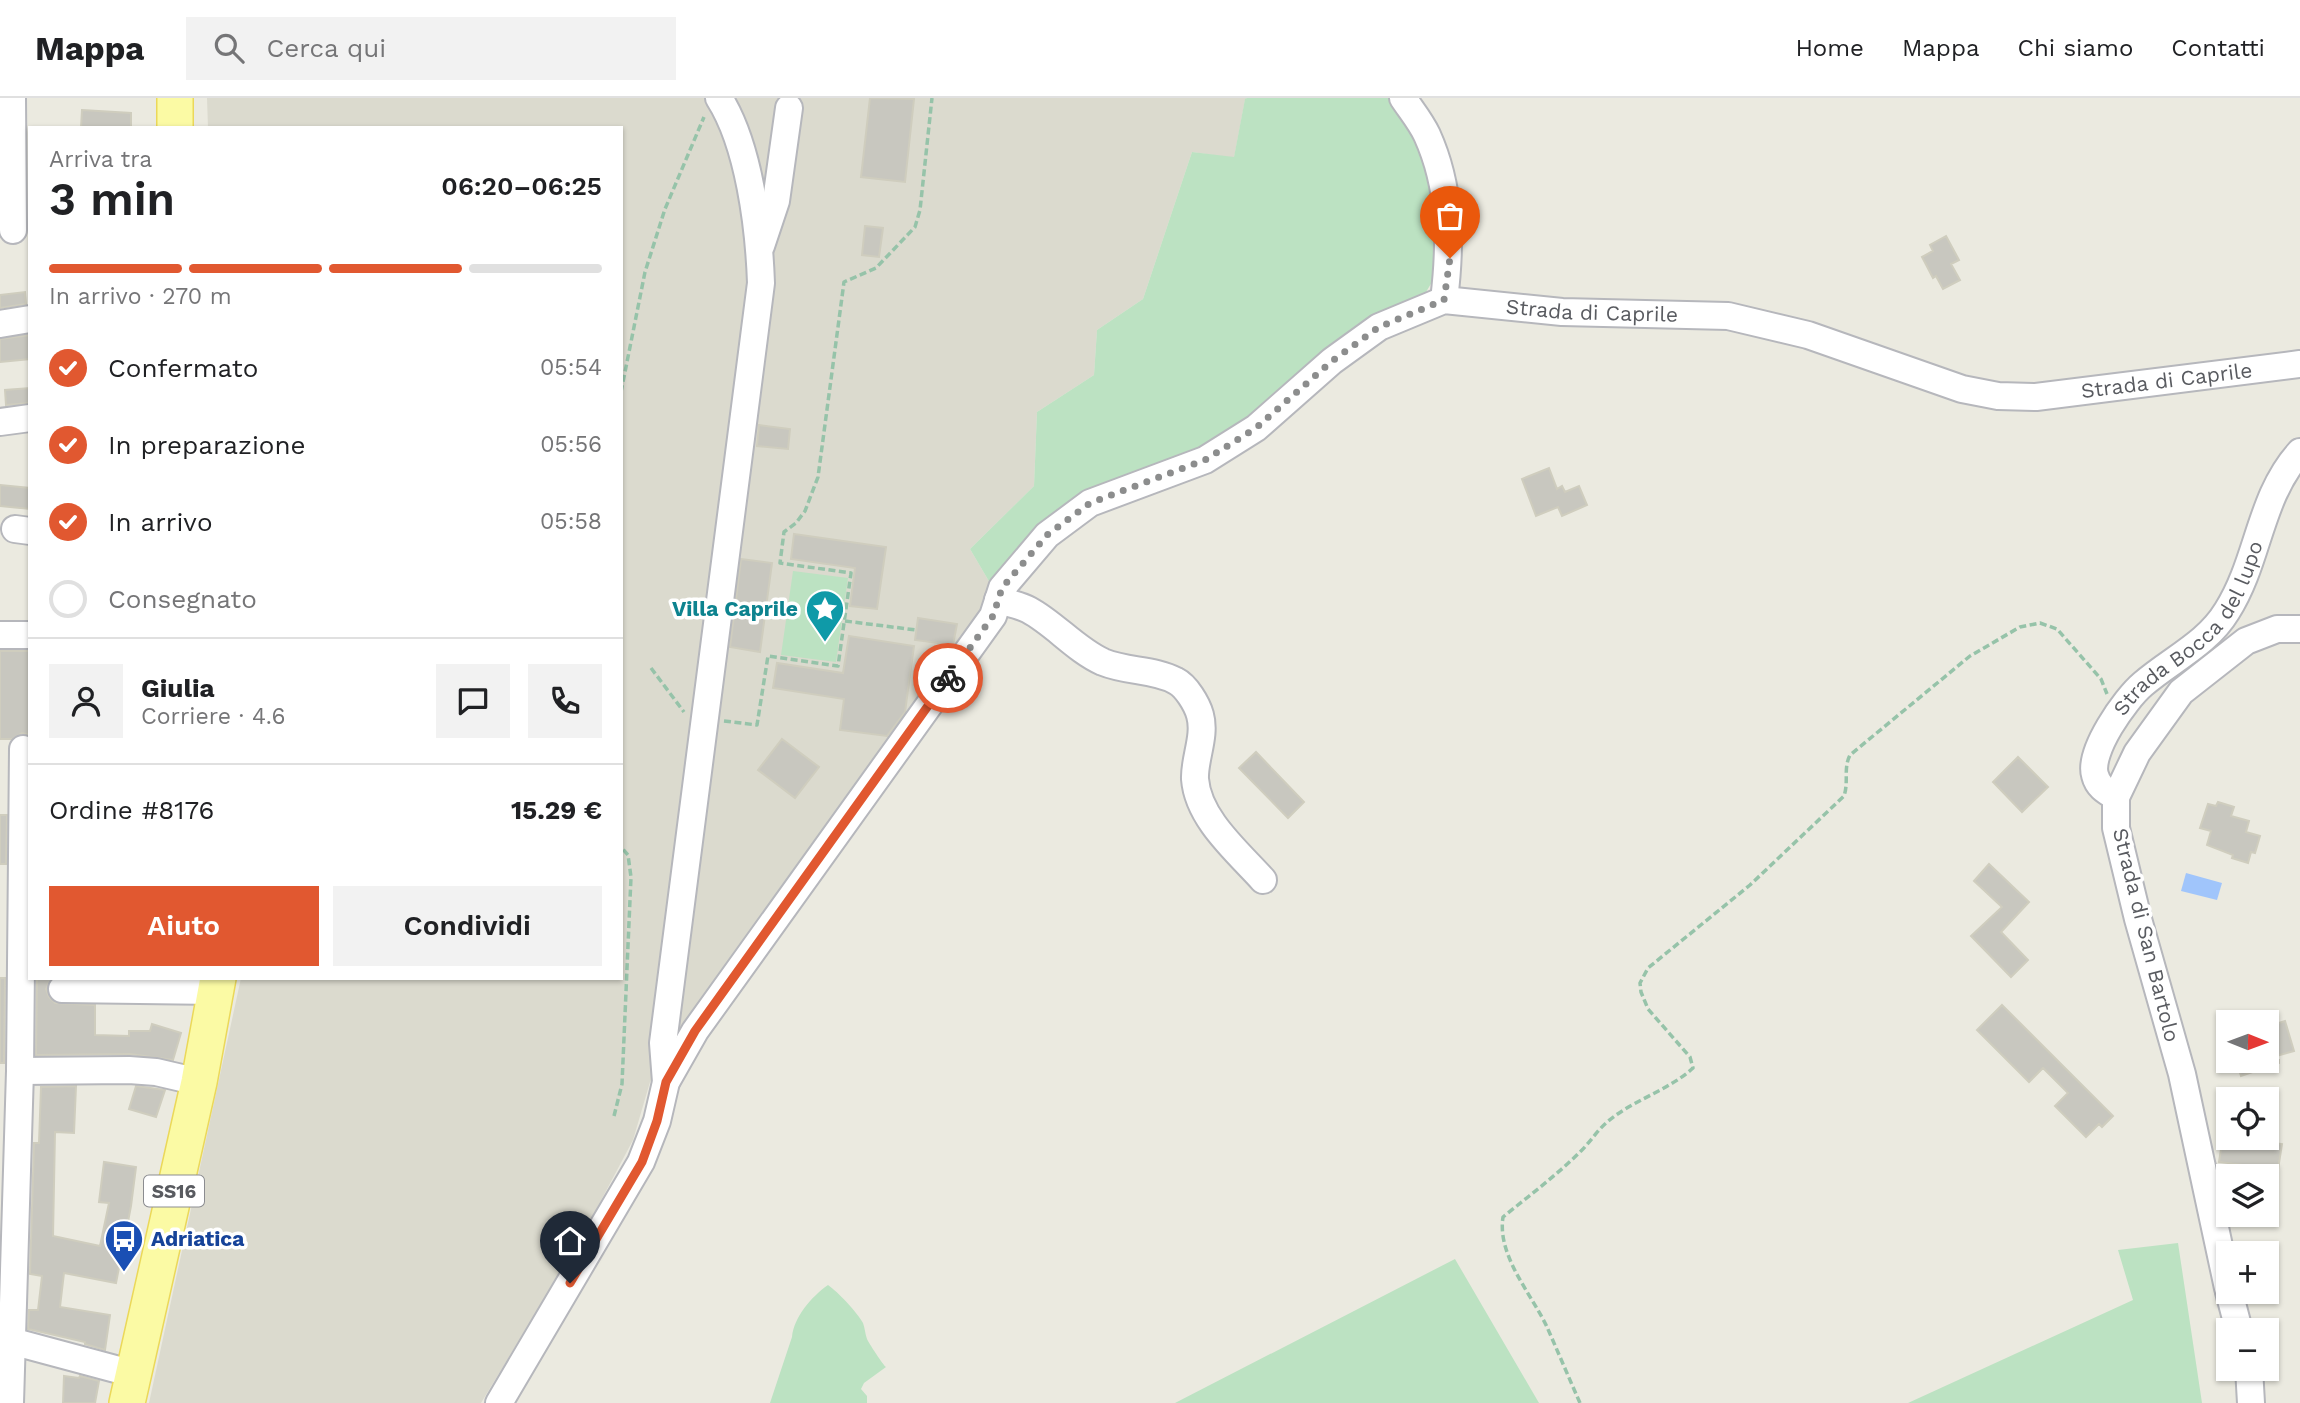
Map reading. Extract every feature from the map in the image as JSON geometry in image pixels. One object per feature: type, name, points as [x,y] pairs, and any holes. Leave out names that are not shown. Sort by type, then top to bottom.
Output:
[{"type":"main road","points":[[175,98],[175,126]]},
{"type":"main road","name":"SS16","points":[[131,1388],[218,985]]},
{"type":"street","points":[[12,98],[13,230]]},
{"type":"street","points":[[1403,98],[1426,134],[1443,181],[1450,258],[1444,300]]},
{"type":"street","points":[[666,1082],[663,1043],[761,283],[760,248],[743,155],[732,118],[713,103]]},
{"type":"street","points":[[760,248],[776,201],[789,108]]},
{"type":"street","name":"Strada di Caprile","points":[[499,1403],[642,1162],[657,1121],[666,1082],[695,1031],[993,616],[1002,588],[1047,535],[1090,503],[1205,460],[1256,428],[1332,361],[1379,327],[1444,300],[1562,312],[1728,316],[1808,335],[1962,389],[1998,396],[2036,397],[2300,364]]},
{"type":"street","points":[[0,324],[28,319]]},
{"type":"street","points":[[0,422],[28,418]]},
{"type":"street","name":"Strada Bocca del lupo","points":[[2116,797],[2101,788],[2094,773],[2098,752],[2122,706],[2142,685],[2215,629],[2242,581],[2271,495],[2300,452]]},
{"type":"street","points":[[998,600],[1028,609],[1101,661],[1125,669],[1157,674],[1178,682],[1190,696],[1200,716],[1201,740],[1195,779],[1204,808],[1222,834],[1263,880]]},
{"type":"street","name":"Strada di San Bartolo","points":[[2218,1241],[2182,1074],[2138,919],[2116,828],[2116,797],[2137,753],[2181,692],[2246,641],[2277,629],[2300,629]]},
{"type":"street","points":[[0,635],[28,635]]},
{"type":"street","points":[[10,1403],[20,1071],[23,749]]},
{"type":"street","points":[[62,989],[218,985]]},
{"type":"street","points":[[20,1071],[130,1070],[156,1072],[199,1082]]},
{"type":"street","points":[[11,1341],[131,1388]]},
{"type":"street","points":[[2250,1381],[2251,1403]]},
{"type":"path","points":[[651,668],[704,727],[757,725],[768,656],[838,666],[851,573],[780,563],[784,532],[796,523],[805,511],[818,477],[844,282],[876,268],[915,227],[920,210],[932,98]]},
{"type":"path","points":[[623,382],[645,272],[665,209],[713,103]]},
{"type":"path","points":[[844,621],[916,629]]},
{"type":"path","points":[[1580,1403],[1545,1324],[1511,1261],[1501,1230],[1503,1217],[1553,1177],[1606,1123],[1693,1068],[1690,1057],[1644,1001],[1640,982],[1648,968],[1751,885],[1844,796],[1848,785],[1845,765],[1850,755],[1970,656],[2020,627],[2040,623],[2057,629],[2101,679],[2108,700],[2122,706]]},
{"type":"path","points":[[614,1116],[622,1084],[631,877],[628,855],[623,849]]},
{"type":"shaded area","points":[[207,98],[1247,98],[1234,158],[1192,152],[1143,299],[1097,330],[1094,375],[1037,412],[1034,486],[970,549],[990,583],[983,615],[895,743],[650,1082],[633,1140],[580,1240],[481,1403],[149,1403],[241,980],[623,980],[623,126],[208,126]]},
{"type":"green space","points":[[1247,98],[1390,98],[1429,169],[1436,198],[1435,277],[1423,297],[1240,427],[1197,452],[1138,473],[990,583],[970,549],[1034,486],[1037,412],[1094,375],[1097,330],[1143,299],[1192,152],[1234,157]]},
{"type":"green space","points":[[793,571],[848,578],[836,662],[781,655]]},
{"type":"green space","points":[[2178,1243],[2202,1403],[1908,1403],[2133,1300],[2118,1250]]},
{"type":"green space","points":[[1455,1259],[1539,1403],[1175,1403]]},
{"type":"green space","points":[[828,1285],[860,1318],[868,1341],[886,1367],[864,1383],[861,1389],[867,1396],[867,1403],[770,1403],[796,1322],[815,1295]]},
{"type":"water","points":[[2186,873],[2222,883],[2217,900],[2181,891]]},
{"type":"building","points":[[870,98],[914,99],[905,182],[861,177]]},
{"type":"building","points":[[82,110],[131,113],[131,126],[81,126]]},
{"type":"building","points":[[865,226],[883,228],[879,257],[862,255]]},
{"type":"building","points":[[1946,236],[1959,260],[1951,264],[1960,280],[1943,289],[1936,276],[1933,278],[1922,257],[1933,251],[1930,245]]},
{"type":"building","points":[[25,292],[26,304],[0,308],[0,295]]},
{"type":"building","points":[[28,335],[28,359],[0,362],[0,339]]},
{"type":"building","points":[[28,388],[28,403],[6,405],[5,390]]},
{"type":"building","points":[[759,425],[790,429],[788,449],[757,446]]},
{"type":"building","points":[[1549,468],[1557,489],[1562,486],[1565,492],[1579,486],[1587,505],[1562,516],[1558,507],[1536,516],[1522,479]]},
{"type":"building","points":[[0,485],[28,488],[28,509],[0,506]]},
{"type":"building","points":[[794,534],[886,547],[877,609],[850,606],[855,568],[791,559]]},
{"type":"building","points":[[741,559],[772,563],[760,652],[730,647]]},
{"type":"building","points":[[918,618],[957,624],[953,645],[915,640]]},
{"type":"building","points":[[849,636],[914,646],[905,712],[887,736],[840,730],[844,699],[773,688],[777,663],[843,673]]},
{"type":"building","points":[[0,651],[28,651],[28,734],[22,733],[12,739],[0,739]]},
{"type":"building","points":[[782,739],[819,767],[795,798],[758,770]]},
{"type":"building","points":[[1256,752],[1304,802],[1288,818],[1239,768]]},
{"type":"building","points":[[2018,757],[2048,787],[2022,812],[1993,782]]},
{"type":"building","points":[[2218,802],[2234,807],[2231,816],[2249,821],[2246,832],[2260,836],[2255,853],[2251,852],[2248,863],[2207,845],[2211,831],[2200,828],[2208,804],[2216,806]]},
{"type":"building","points":[[0,815],[7,815],[6,864],[0,864]]},
{"type":"building","points":[[1989,864],[2029,902],[2001,932],[2028,960],[2011,977],[1971,936],[2002,907],[1974,881]]},
{"type":"building","points":[[0,978],[5,978],[4,1063],[0,1063]]},
{"type":"building","points":[[37,980],[50,980],[46,989],[55,1003],[95,1005],[95,1035],[129,1036],[129,1031],[150,1031],[152,1024],[181,1033],[173,1060],[130,1054],[36,1055]]},
{"type":"building","points":[[2002,1005],[2113,1116],[2102,1127],[2099,1124],[2086,1137],[2055,1106],[2068,1093],[2043,1068],[2029,1082],[1977,1030]]},
{"type":"building","points":[[2285,1021],[2294,1051],[2279,1055],[2279,1023]]},
{"type":"building","points":[[76,1086],[74,1133],[55,1132],[53,1236],[100,1246],[109,1203],[99,1202],[104,1162],[136,1167],[116,1283],[64,1273],[60,1307],[110,1315],[105,1350],[85,1342],[28,1329],[29,1310],[38,1310],[42,1276],[30,1274],[34,1143],[39,1143],[41,1087]]},
{"type":"building","points":[[136,1086],[165,1090],[156,1117],[129,1109]]},
{"type":"building","points":[[2279,1144],[2282,1144],[2279,1164],[2219,1162],[2221,1150],[2279,1150]]},
{"type":"building","points":[[64,1376],[80,1376],[99,1381],[95,1403],[63,1403]]},
{"type":"way so far","points":[[948,678],[993,616],[1002,588],[1047,535],[1090,503],[1205,460],[1256,428],[1332,361],[1379,327],[1444,300],[1450,258]]},
{"type":"place","name":"Villa Caprile","points":[[825,643]]},
{"type":"place","name":"Adriatica","points":[[124,1273]]},
{"type":"route","points":[[570,1283],[642,1162],[657,1121],[666,1082],[695,1031],[948,678]]}]
